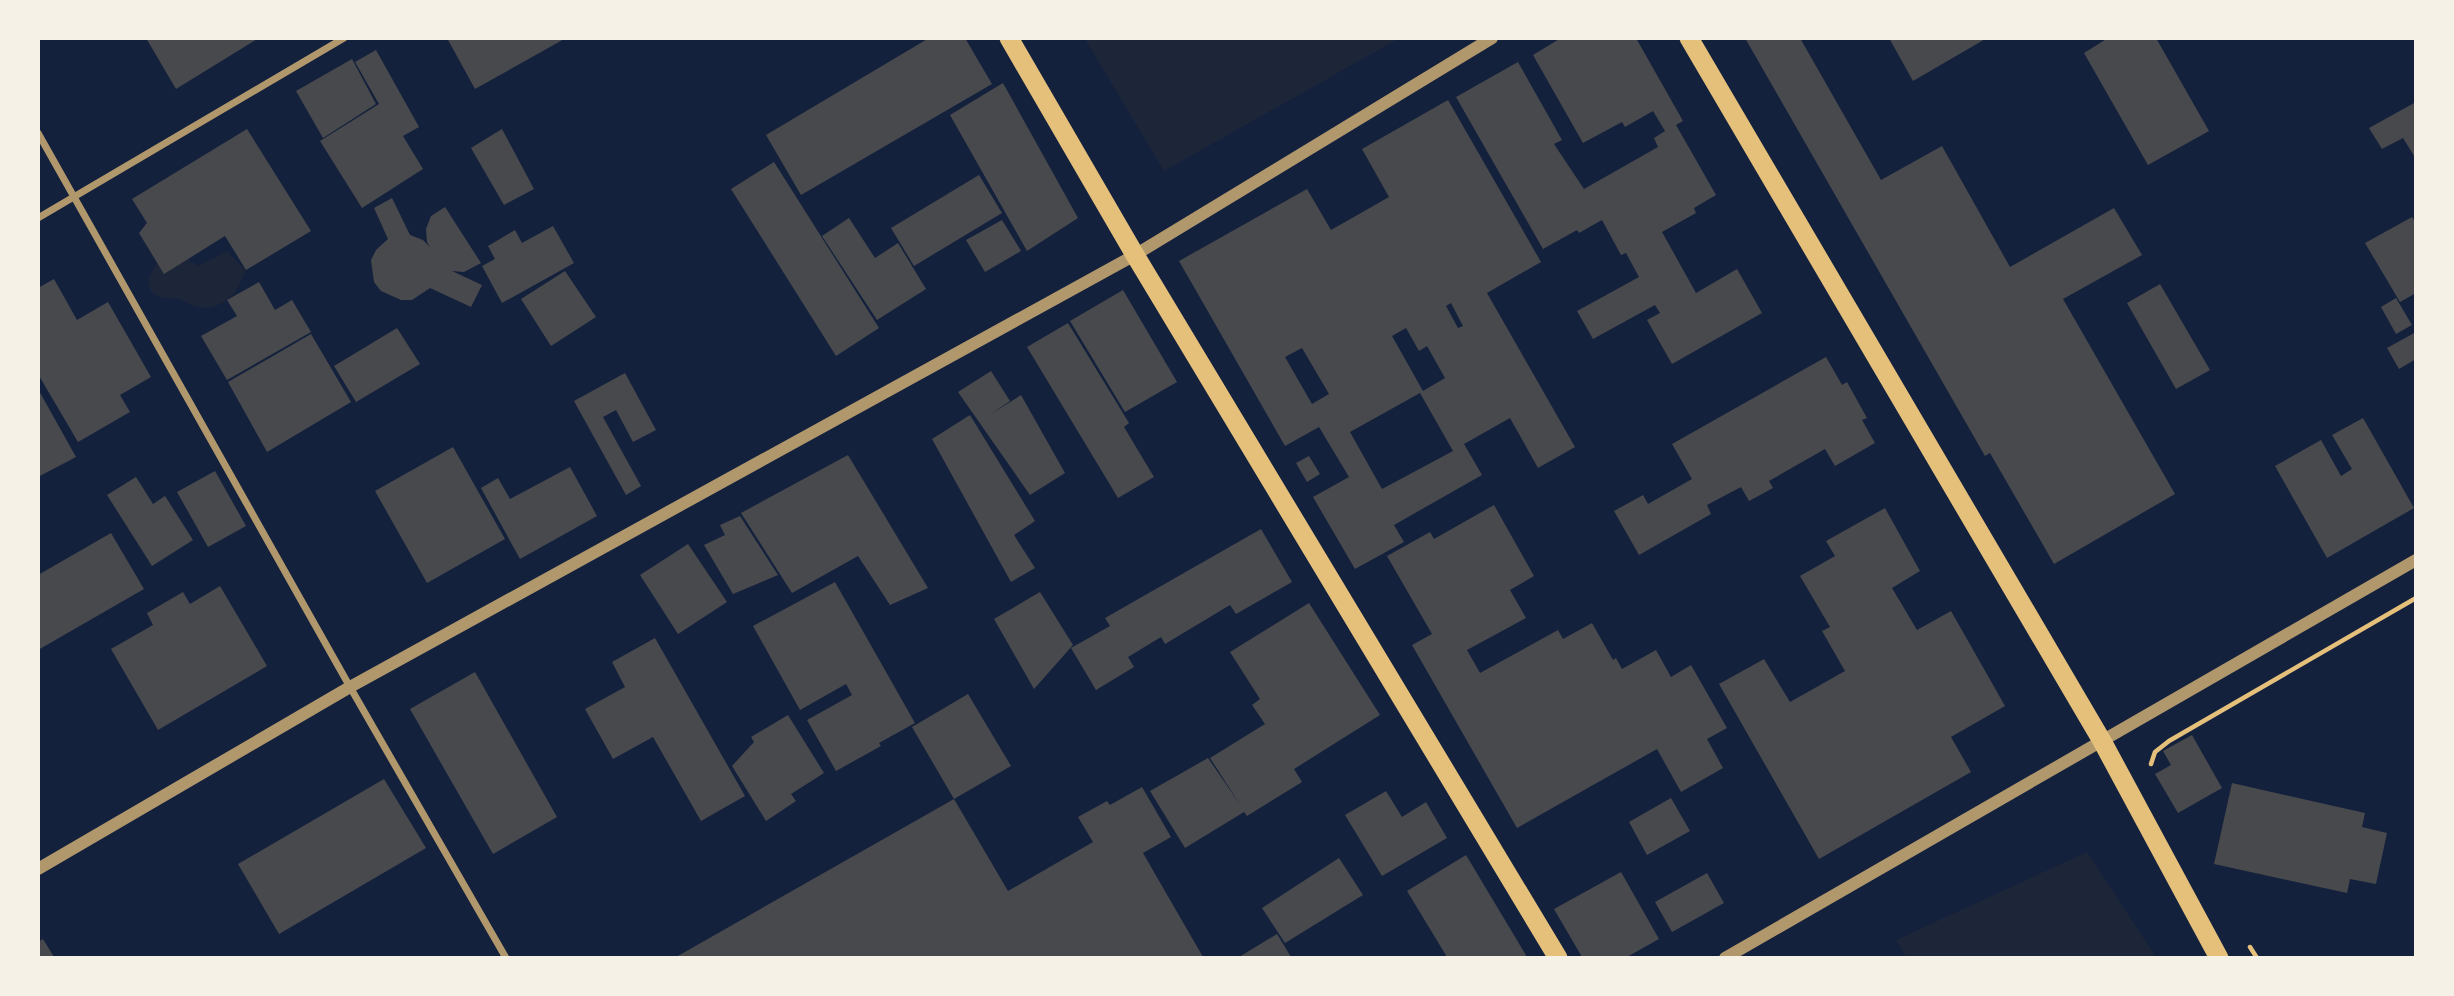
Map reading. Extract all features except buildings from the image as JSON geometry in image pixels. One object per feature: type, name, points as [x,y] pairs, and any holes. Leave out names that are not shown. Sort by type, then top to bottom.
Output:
[{"type":"highway","points":[[1009,38],[1135,255],[1558,957]]},
{"type":"highway","points":[[1689,38],[2102,741],[2219,957]]},
{"type":"street","points":[[38,218],[344,38]]},
{"type":"street","points":[[38,869],[350,687],[1135,255],[1492,38]]},
{"type":"street","points":[[38,134],[350,687],[506,957]]},
{"type":"street","points":[[1725,957],[2416,560]]},
{"type":"path","points":[[2151,766],[2155,752],[2169,741],[2416,598]]},
{"type":"path","points":[[2249,946],[2257,957]]},
{"type":"shaded area","points":[[1085,39],[1398,39],[1164,171]]},
{"type":"shaded area","points":[[183,250],[191,262],[199,266],[227,251],[245,270],[238,286],[227,300],[203,308],[179,299],[158,296],[152,291],[149,280],[159,261],[168,251]]},
{"type":"shaded area","points":[[2087,852],[2156,957],[1906,957],[1896,940]]}]
